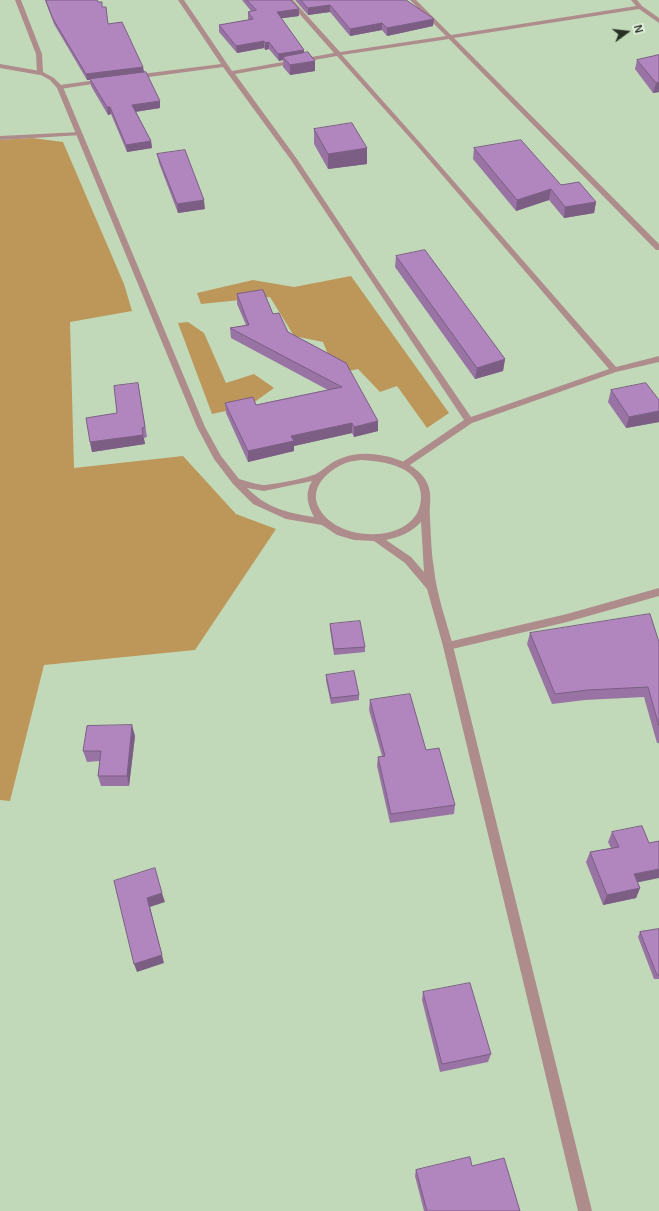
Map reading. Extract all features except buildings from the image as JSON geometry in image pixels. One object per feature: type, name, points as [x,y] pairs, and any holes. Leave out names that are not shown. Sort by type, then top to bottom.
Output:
[{"type":"street","points":[[18,0],[39,54],[40,73]]},
{"type":"street","points":[[181,0],[231,73],[294,159],[368,272],[469,421]]},
{"type":"street","points":[[290,0],[421,146],[614,370]]},
{"type":"street","points":[[413,0],[659,248]]},
{"type":"street","points":[[634,0],[640,7],[659,21]]},
{"type":"street","points":[[231,73],[338,54],[640,7]]},
{"type":"street","points":[[131,78],[225,64]]},
{"type":"street","points":[[0,66],[40,73],[52,79],[60,87],[201,427],[217,457],[236,482],[256,502],[289,517],[323,522]]},
{"type":"street","points":[[60,87],[107,81]]},
{"type":"street","points":[[0,138],[80,134]]},
{"type":"street","points":[[404,465],[469,421],[614,370],[659,359]]},
{"type":"street","points":[[425,508],[418,520],[407,529],[393,535],[376,538],[361,538],[347,535],[323,522],[315,511],[311,499],[313,487],[319,476],[329,467],[342,461],[358,457],[390,459],[404,465],[414,472],[421,480],[425,489],[427,499],[425,508],[427,558],[431,587],[448,646],[585,1211]]},
{"type":"street","points":[[236,482],[264,488],[319,476]]},
{"type":"street","points":[[376,538],[408,560],[431,587]]},
{"type":"street","points":[[448,646],[567,618],[659,592]]},
{"type":"shaded area","points":[[32,138],[63,142],[124,284],[132,311],[70,322],[74,468],[183,456],[236,514],[276,529],[195,650],[44,665],[10,801],[0,800],[0,140]]},
{"type":"shaded area","points":[[351,276],[449,413],[427,428],[397,386],[380,392],[358,369],[336,374],[323,342],[294,336],[270,297],[201,304],[197,293],[253,280],[294,287]]},
{"type":"shaded area","points":[[188,322],[204,333],[226,383],[254,374],[274,388],[249,406],[212,414],[178,323]]}]
